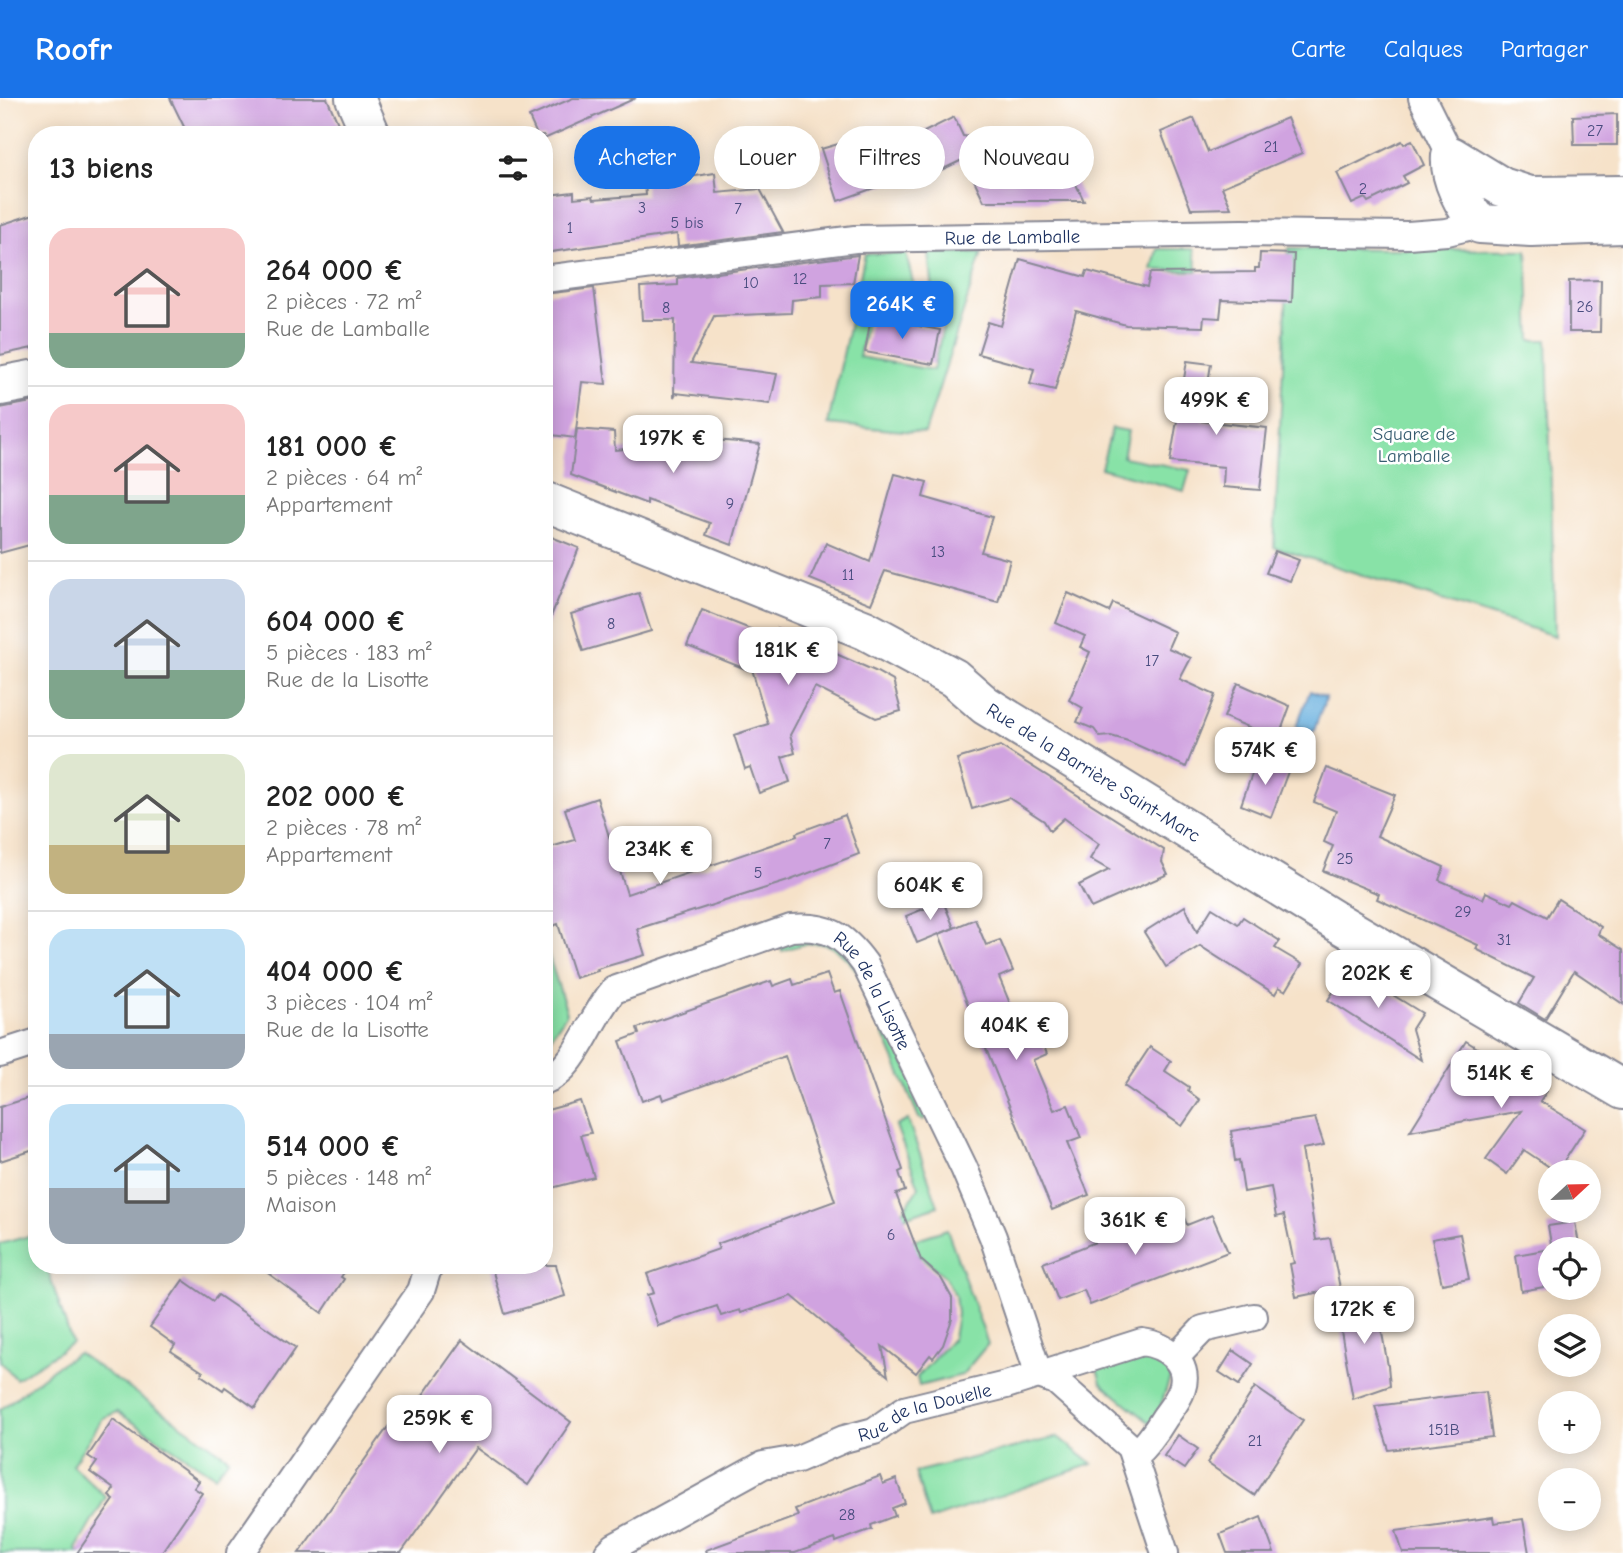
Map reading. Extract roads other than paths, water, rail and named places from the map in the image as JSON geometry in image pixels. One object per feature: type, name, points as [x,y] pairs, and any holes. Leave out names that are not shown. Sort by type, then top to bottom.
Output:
[{"type":"main road","points":[[355,98],[367,126]]},
{"type":"main road","points":[[1623,195],[1530,196],[1502,187],[1451,156],[1450,170],[1471,215],[1480,224],[1531,227],[1623,224]]},
{"type":"main road","points":[[0,386],[28,381]]},
{"type":"main road","name":"Rue de la Barrière Saint-Marc","points":[[553,505],[865,630],[954,678],[985,705],[1337,922],[1623,1090]]},
{"type":"street","points":[[1422,98],[1451,156]]},
{"type":"street","name":"Rue de Lamballe","points":[[553,278],[855,239],[1242,233],[1408,236],[1447,232],[1480,224]]},
{"type":"street","name":"Rue de la Lisotte","points":[[553,1077],[561,1073],[602,1003],[614,990],[791,928],[822,928],[840,937],[853,947],[865,964],[964,1168],[993,1237],[1039,1375]]},
{"type":"street","points":[[0,1054],[28,1045]]},
{"type":"street","points":[[240,1553],[421,1291],[426,1274]]},
{"type":"street","points":[[1135,1456],[1153,1436],[1182,1391],[1184,1374],[1175,1357],[1203,1329],[1254,1317]]},
{"type":"street","name":"Rue de la Douelle","points":[[608,1553],[614,1547],[763,1465],[798,1459],[844,1439],[874,1431],[904,1410],[1039,1375],[1142,1342],[1154,1344],[1175,1357]]},
{"type":"street","points":[[1039,1375],[1056,1381],[1124,1440],[1135,1456],[1138,1476],[1165,1553]]},
{"type":"water","points":[[1310,691],[1326,697],[1313,733],[1296,727]]},
{"type":"park label","name":"Square de Lamballe","points":[[1414,444]]}]
